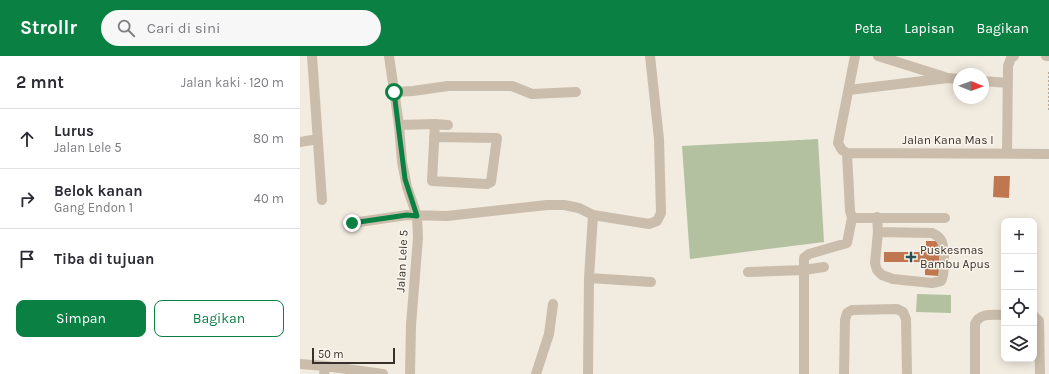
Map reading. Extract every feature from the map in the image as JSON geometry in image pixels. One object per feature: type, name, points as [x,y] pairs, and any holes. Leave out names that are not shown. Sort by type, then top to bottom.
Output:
[{"type":"street","points":[[312,56],[314,110],[318,139],[322,200]]},
{"type":"street","name":"Jalan Lele 5","points":[[389,56],[405,179],[417,216],[418,238],[411,325],[410,374]]},
{"type":"street","points":[[352,223],[407,215],[447,216],[547,205],[564,205],[579,208],[593,215],[649,224],[657,221],[661,213],[659,140],[650,56]]},
{"type":"street","points":[[804,374],[804,258],[809,254],[847,243],[852,218],[850,211],[847,153],[842,150],[838,143],[855,56]]},
{"type":"street","points":[[878,56],[948,78]]},
{"type":"street","points":[[1007,153],[1008,66],[1014,56]]},
{"type":"street","points":[[849,90],[953,78]]},
{"type":"street","points":[[989,81],[1008,83]]},
{"type":"street","points":[[394,92],[448,86],[512,86],[532,94],[576,92]]},
{"type":"street","points":[[434,137],[497,138],[491,182],[487,184],[432,181],[434,137],[435,124]]},
{"type":"street","points":[[399,125],[448,125]]},
{"type":"street","points":[[300,142],[318,139]]},
{"type":"street","name":"Jalan Kana Mas I","points":[[847,153],[1049,154]]},
{"type":"street","points":[[588,374],[589,278],[593,215]]},
{"type":"street","points":[[877,217],[878,232],[875,263],[877,270],[882,275],[893,279],[932,283],[941,281],[944,274],[942,242],[937,235],[932,233],[878,232]]},
{"type":"street","points":[[925,217],[926,233]]},
{"type":"street","points":[[852,218],[945,218]]},
{"type":"street","points":[[748,272],[804,270],[824,267]]},
{"type":"street","points":[[589,278],[651,282]]},
{"type":"street","points":[[536,374],[549,334],[553,304]]},
{"type":"street","points":[[844,374],[845,320],[848,314],[852,310],[897,309],[903,312],[906,319],[907,374]]},
{"type":"street","points":[[975,374],[975,324],[977,319],[982,316],[1001,315]]},
{"type":"street","points":[[1037,319],[1039,321],[1040,374]]},
{"type":"street","points":[[300,364],[325,370],[383,374]]},
{"type":"path","points":[[1049,72],[1049,112]]},
{"type":"green space","points":[[818,139],[824,242],[690,259],[682,146]]},
{"type":"green space","points":[[917,294],[951,295],[951,313],[916,312]]},
{"type":"building","points":[[994,176],[1010,176],[1009,198],[993,197]]},
{"type":"building","name":"Puskesmas Bambu Apus","points":[[926,241],[939,241],[939,276],[925,275],[925,262],[884,262],[884,252],[926,252]]},
{"type":"place","name":"Puskesmas Bambu Apus","points":[[911,257]]},
{"type":"route","points":[[352,223],[407,215],[417,216],[405,179],[394,92]]}]
